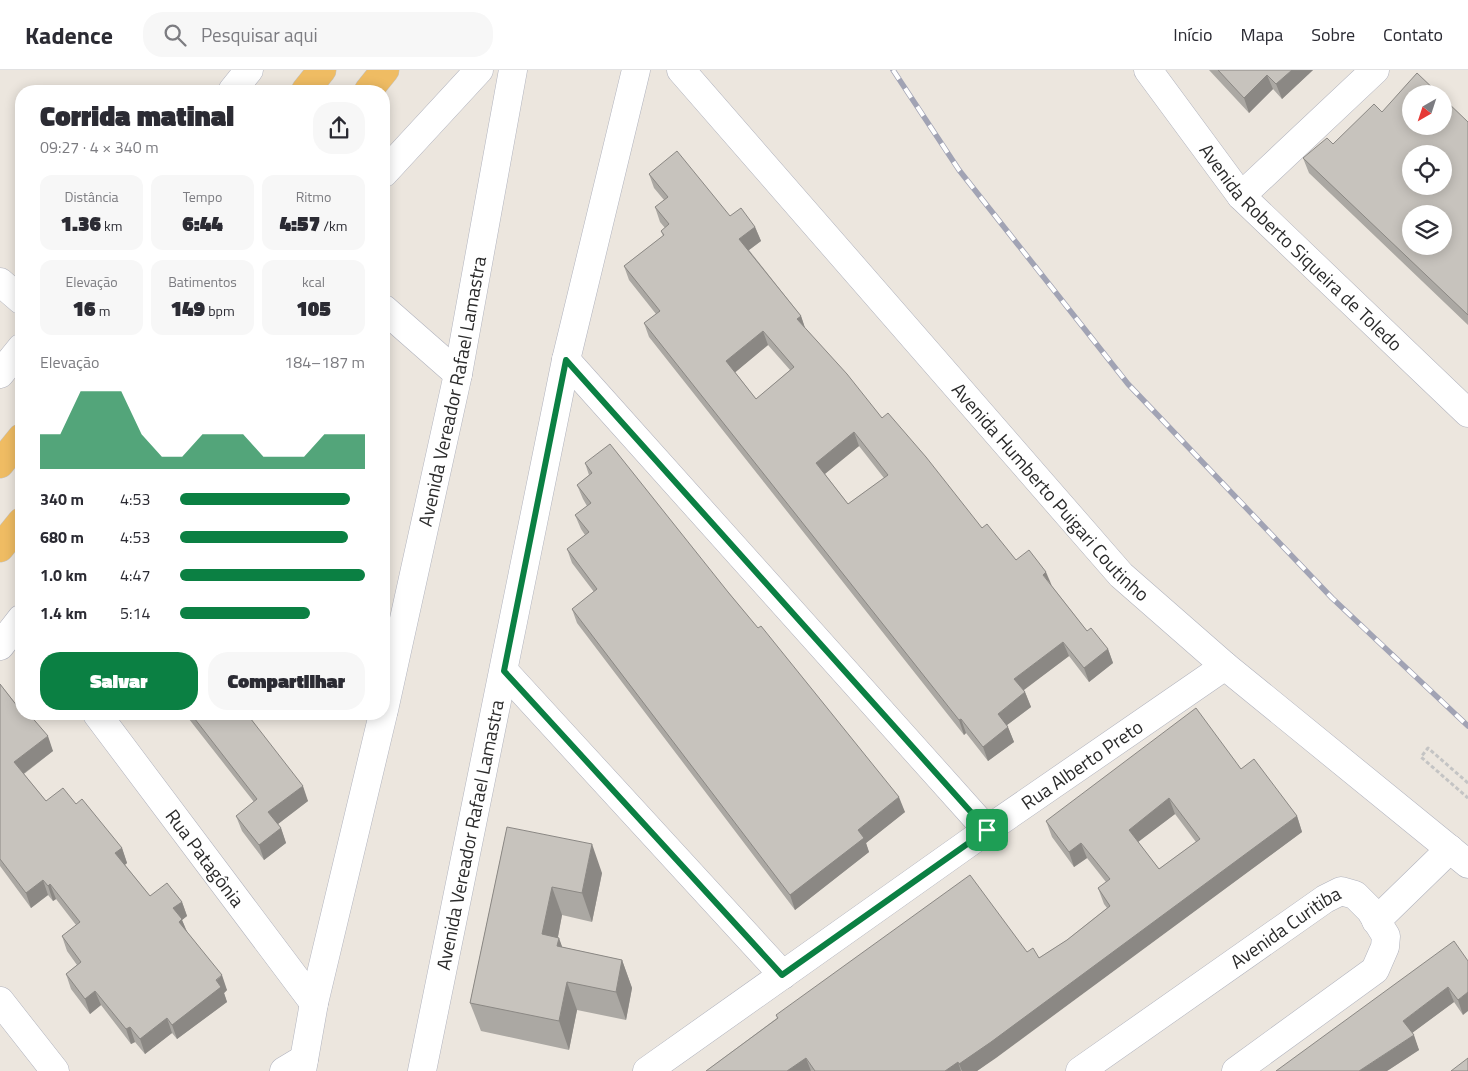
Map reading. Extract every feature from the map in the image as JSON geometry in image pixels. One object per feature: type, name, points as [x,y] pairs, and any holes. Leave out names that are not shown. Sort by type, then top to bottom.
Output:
[{"type":"highway","points":[[310,85],[322,70]]},
{"type":"highway","points":[[373,85],[385,70]]},
{"type":"highway","points":[[0,464],[15,445]]},
{"type":"highway","points":[[0,548],[15,529]]},
{"type":"street","points":[[237,85],[249,70]]},
{"type":"street","points":[[390,166],[479,70]]},
{"type":"street","name":"Avenida Vereador Rafael Lamastra","points":[[390,662],[458,374],[513,70]]},
{"type":"street","name":"Avenida Vereador Rafael Lamastra","points":[[422,1071],[566,360],[636,70]]},
{"type":"street","name":"Avenida Humberto Puigari Coutinho","points":[[681,70],[1121,575],[1225,666],[1459,857]]},
{"type":"street","name":"Avenida Roberto Siqueira de Toledo","points":[[1148,70],[1241,196],[1468,414]]},
{"type":"street","points":[[1241,196],[1375,70]]},
{"type":"street","points":[[0,282],[15,295]]},
{"type":"street","points":[[390,314],[458,374]]},
{"type":"street","points":[[0,374],[15,355]]},
{"type":"street","points":[[566,360],[987,830]]},
{"type":"street","points":[[0,646],[15,627]]},
{"type":"street","name":"Rua Alberto Preto","points":[[647,1071],[987,830],[1225,666]]},
{"type":"street","points":[[504,671],[782,975]]},
{"type":"street","name":"Rua Patagônia","points":[[102,720],[314,1003]]},
{"type":"street","points":[[297,1067],[382,720]]},
{"type":"street","points":[[1376,921],[1459,857]]},
{"type":"street","name":"Avenida Curitiba","points":[[1080,1071],[1296,919],[1341,891],[1355,895],[1386,936],[1385,947],[1375,970],[1236,1071]]},
{"type":"street","points":[[0,1001],[55,1071]]},
{"type":"path","points":[[1468,783],[1428,748],[1421,756],[1468,798]]},
{"type":"building","points":[[1218,70],[1292,70],[1276,84],[1267,75],[1244,98]]},
{"type":"building","points":[[1417,73],[1430,85],[1406,85]]},
{"type":"building","points":[[1402,90],[1402,135],[1452,135],[1452,107],[1468,122],[1468,315],[1405,255],[1452,255],[1452,205],[1402,205],[1402,252],[1303,158],[1327,138],[1333,144],[1374,104],[1382,112]]},
{"type":"building","points":[[677,151],[730,216],[741,208],[755,227],[739,239],[801,316],[797,319],[847,374],[882,418],[888,413],[926,457],[982,528],[987,524],[1016,560],[1029,550],[1046,572],[1043,575],[1087,631],[1091,628],[1108,649],[1084,668],[1063,642],[1014,679],[1025,692],[998,714],[1008,727],[983,747],[961,719],[959,720],[644,323],[660,311],[624,266],[664,235],[661,231],[669,224],[655,207],[668,197],[649,174]],"holes":[[[763,331],[794,367],[756,399],[726,361]],[[854,432],[888,475],[848,504],[816,463]]]},
{"type":"building","points":[[610,444],[728,592],[758,628],[761,626],[899,797],[858,830],[864,838],[790,895],[572,609],[597,589],[567,549],[589,532],[575,515],[591,503],[577,485],[592,473],[585,463]]},
{"type":"building","points":[[0,684],[15,703],[15,720],[34,720],[48,736],[14,762],[46,801],[63,788],[76,804],[82,799],[122,848],[115,853],[150,896],[167,883],[182,902],[173,908],[182,919],[179,922],[222,975],[216,980],[221,987],[172,1025],[167,1018],[140,1039],[130,1027],[126,1029],[95,991],[85,999],[66,974],[81,962],[62,936],[80,922],[50,884],[48,886],[43,880],[26,893],[0,859]]},
{"type":"building","points":[[1196,708],[1241,769],[1254,759],[1297,816],[991,1042],[959,1064],[958,1062],[945,1071],[815,1071],[806,1058],[787,1071],[706,1071],[778,1018],[776,1015],[970,875],[1027,952],[1033,948],[1039,958],[1067,940],[1110,906],[1098,888],[1110,879],[1081,843],[1069,852],[1046,821]],"holes":[[[1169,798],[1200,839],[1159,869],[1129,830]]]},
{"type":"building","points":[[196,720],[252,720],[303,786],[268,812],[281,828],[259,845],[236,816],[257,799]]},
{"type":"building","points":[[507,827],[592,844],[582,893],[552,887],[542,934],[559,938],[557,946],[622,960],[616,992],[567,982],[559,1021],[470,1003]]},
{"type":"building","points":[[1454,941],[1468,961],[1468,992],[1458,1000],[1448,987],[1403,1021],[1414,1035],[1359,1071],[1276,1071]]},
{"type":"building","points":[[1468,1058],[1468,1071],[1451,1071]]},
{"type":"railway","points":[[893,70],[959,170],[1128,384],[1332,598],[1468,726]]},
{"type":"route","points":[[566,360],[660,464],[987,830],[782,975],[504,671],[566,360]]}]
